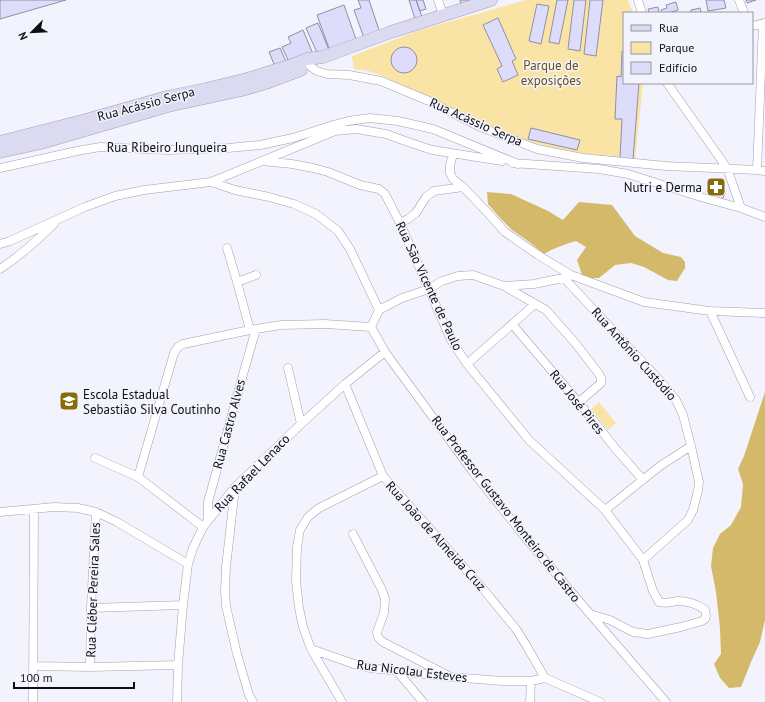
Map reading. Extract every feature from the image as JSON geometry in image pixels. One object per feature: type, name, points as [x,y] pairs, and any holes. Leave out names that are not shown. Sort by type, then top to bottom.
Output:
[{"type":"street","points":[[438,0],[443,15]]},
{"type":"street","points":[[309,63],[322,57],[443,15],[491,0]]},
{"type":"street","points":[[638,0],[642,12]]},
{"type":"street","points":[[739,0],[744,12]]},
{"type":"street","points":[[753,26],[764,24],[761,170]]},
{"type":"street","name":"Rua Acássio Serpa","points":[[0,142],[83,126],[206,89],[247,79],[289,66],[309,63],[317,71],[327,74],[349,75],[380,81],[429,101],[478,126],[537,149],[583,158],[666,166],[761,170]]},
{"type":"street","points":[[668,84],[727,168],[741,208]]},
{"type":"street","points":[[0,244],[10,241],[85,207],[115,196],[144,190],[211,182],[262,161],[348,121],[370,118],[398,121],[433,129],[518,164]]},
{"type":"street","name":"Rua Acássio Serpa","points":[[0,152],[41,143],[83,126]]},
{"type":"street","points":[[334,128],[356,129],[386,134],[432,150],[454,154],[481,157],[518,164],[599,169],[628,174],[741,208],[765,217]]},
{"type":"street","name":"Rua Ribeiro Junqueira","points":[[0,168],[100,147],[168,150],[228,148],[260,145],[334,128]]},
{"type":"street","points":[[454,154],[450,165],[450,173],[453,179],[463,187],[505,232],[568,277],[644,302],[710,312],[765,312]]},
{"type":"street","name":"Rua São Vicente de Paulo","points":[[262,161],[292,164],[328,172],[360,185],[379,189],[385,194],[400,223],[451,340],[467,364],[529,440],[606,510],[643,560],[653,591],[659,602],[689,602],[705,610],[706,616],[702,621],[648,634],[633,632],[610,620],[590,614]]},
{"type":"street","points":[[211,182],[235,190],[294,204],[316,214],[338,231],[350,249],[379,310]]},
{"type":"street","points":[[400,223],[416,213],[426,197],[434,191],[463,187]]},
{"type":"street","points":[[0,269],[35,243],[59,219]]},
{"type":"street","points":[[227,248],[253,330]]},
{"type":"street","points":[[237,282],[256,275]]},
{"type":"street","points":[[138,477],[174,353],[178,347],[183,344],[281,325],[325,324],[371,327],[379,310],[402,298],[429,289],[442,281],[458,276],[473,276],[504,286],[546,310],[576,344],[601,378],[601,383],[579,402]]},
{"type":"street","points":[[504,286],[534,284],[568,277]]},
{"type":"street","name":"Rua Antônio Custódio","points":[[568,277],[662,383],[676,400],[683,414],[699,482],[693,510],[688,520],[643,560]]},
{"type":"street","points":[[467,364],[535,304]]},
{"type":"street","points":[[710,312],[750,397]]},
{"type":"street","name":"Rua José Pires","points":[[512,324],[643,480]]},
{"type":"street","name":"Rua Professor Gustavo Monteiro de Castro","points":[[371,327],[385,352],[501,508],[524,537],[666,702]]},
{"type":"street","name":"Rua Castro Alves","points":[[208,519],[208,502],[244,370],[253,330]]},
{"type":"street","name":"Rua Rafael Lenaco","points":[[177,702],[178,665],[188,564],[202,527],[235,487],[301,424],[385,352]]},
{"type":"street","points":[[288,368],[301,424]]},
{"type":"street","name":"Rua João de Almeida Cruz","points":[[346,384],[383,476],[484,590],[516,629],[545,678]]},
{"type":"street","points":[[606,510],[660,466],[691,446]]},
{"type":"street","points":[[95,458],[138,477],[202,527]]},
{"type":"street","points":[[342,702],[311,649],[303,627],[296,581],[297,547],[300,530],[308,517],[319,508],[383,476]]},
{"type":"street","points":[[235,487],[226,567],[226,606],[237,654],[253,702]]},
{"type":"street","points":[[0,512],[54,507],[78,508],[96,512],[117,522],[188,564]]},
{"type":"street","points":[[33,702],[34,509]]},
{"type":"street","name":"Rua Cléber Pereira Sales","points":[[90,667],[91,608],[96,512]]},
{"type":"street","points":[[353,534],[382,590],[385,599],[384,614],[377,632],[379,639],[451,677]]},
{"type":"street","points":[[91,608],[183,604]]},
{"type":"street","name":"Rua Nicolau Esteves","points":[[311,649],[354,664],[371,668],[503,681],[531,681],[545,678]]},
{"type":"street","points":[[33,666],[90,667],[178,665]]},
{"type":"street","points":[[397,671],[423,702]]},
{"type":"street","points":[[545,678],[600,702]]},
{"type":"street","points":[[530,702],[531,681]]},
{"type":"green space","name":"Parque de exposições","points":[[526,0],[628,0],[633,12],[623,12],[623,84],[643,84],[635,160],[591,157],[544,146],[515,137],[481,124],[385,77],[368,71],[354,69],[352,56],[417,31]]},
{"type":"green space","points":[[599,402],[616,423],[608,430],[591,409]]},
{"type":"shaded area","points":[[487,192],[511,194],[548,211],[563,220],[579,202],[612,205],[635,236],[663,253],[681,257],[685,262],[685,268],[677,281],[668,280],[644,267],[631,263],[615,265],[599,278],[590,278],[582,275],[577,260],[586,247],[576,241],[560,246],[544,254],[512,230],[500,218],[488,204]]},
{"type":"shaded area","points":[[765,392],[765,620],[760,642],[741,687],[729,688],[720,678],[714,664],[721,654],[716,592],[711,566],[713,548],[720,534],[731,525],[741,507],[743,484],[738,469],[744,456]]},
{"type":"building","points":[[0,0],[66,0],[0,19]]},
{"type":"building","points":[[358,0],[369,0],[380,33],[364,38],[354,10],[361,8]]},
{"type":"building","points":[[409,0],[416,0],[422,17],[415,19]]},
{"type":"building","points":[[416,0],[423,0],[426,9],[420,11]]},
{"type":"building","points":[[460,0],[468,0],[469,3],[461,5]]},
{"type":"building","points":[[557,0],[568,0],[559,44],[549,42]]},
{"type":"building","points":[[574,0],[586,0],[580,51],[568,49]]},
{"type":"building","points":[[590,0],[603,0],[596,56],[584,54]]},
{"type":"building","points":[[706,0],[724,0],[726,8],[708,11]]},
{"type":"building","points":[[746,0],[756,0],[747,3]]},
{"type":"building","points":[[676,2],[678,10],[662,12],[661,10],[667,8],[666,5]]},
{"type":"building","points":[[537,4],[549,6],[541,44],[529,41]]},
{"type":"building","points":[[344,5],[357,42],[330,51],[317,15]]},
{"type":"building","points":[[658,7],[659,12],[649,12],[648,9]]},
{"type":"building","points":[[700,8],[701,12],[691,12],[691,10]]},
{"type":"building","points":[[498,18],[516,59],[512,61],[518,75],[503,82],[497,69],[502,66],[483,25]]},
{"type":"building","points":[[318,23],[329,50],[318,55],[306,28]]},
{"type":"building","points":[[303,30],[313,54],[290,64],[282,47],[291,43],[288,37]]},
{"type":"building","points":[[404,47],[413,51],[417,60],[413,69],[404,73],[395,69],[391,60],[395,51]]},
{"type":"building","points":[[280,48],[287,64],[276,69],[269,52]]},
{"type":"building","points":[[622,51],[623,84],[639,84],[633,159],[620,158],[622,119],[615,119],[617,76],[621,77]]},
{"type":"building","points":[[531,128],[580,140],[577,150],[528,139]]},
{"type":"building","name":"Nutri e Derma","points":[[712,179],[718,180],[725,193],[709,193]]},
{"type":"building","points":[[711,193],[725,193],[722,200],[711,199]]},
{"type":"place","name":"Nutri e Derma","points":[[716,187]]},
{"type":"place","name":"Escola Estadual Sebastião Silva Coutinho","points":[[69,401]]}]
